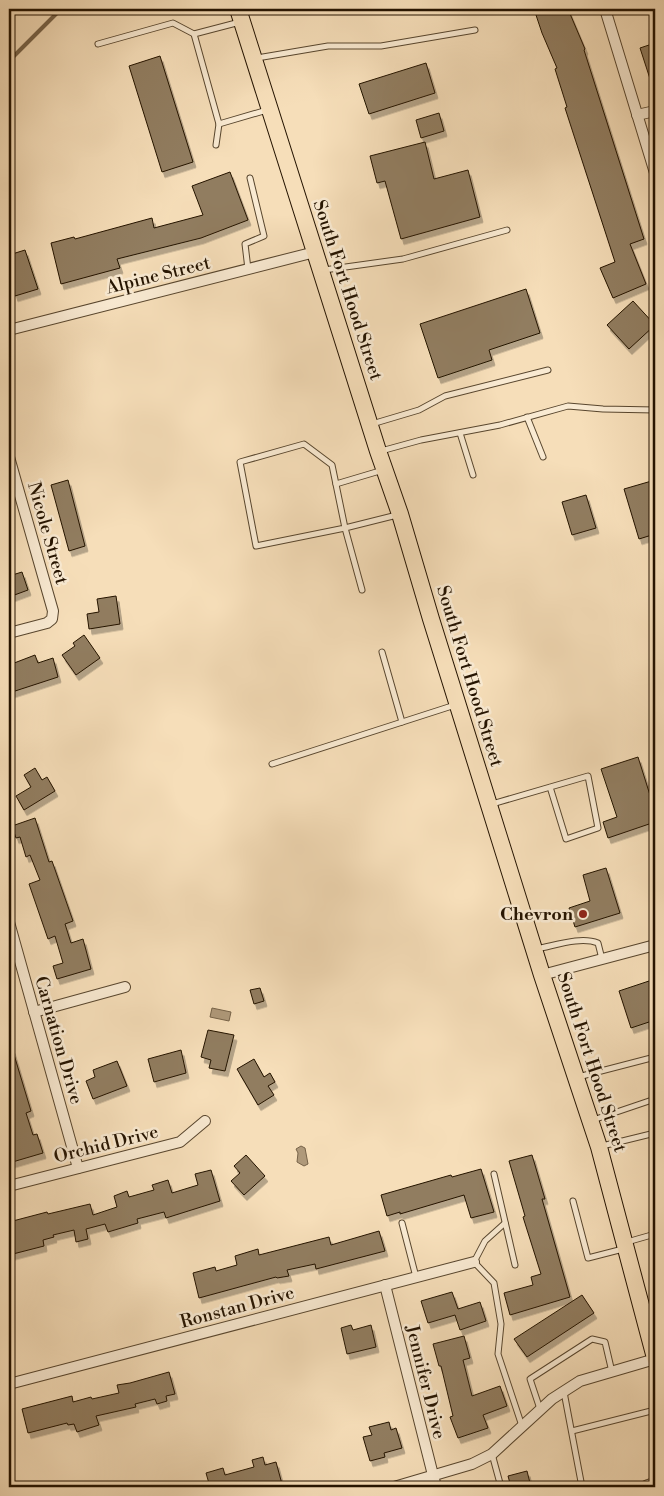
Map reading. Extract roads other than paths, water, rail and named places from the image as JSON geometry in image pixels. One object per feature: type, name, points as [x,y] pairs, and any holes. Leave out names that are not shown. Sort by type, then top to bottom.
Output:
[{"type":"highway","name":"South Fort Hood Street","points":[[240,15],[378,452],[400,514],[542,975],[599,1147],[655,1359]]},
{"type":"street","points":[[604,9],[655,173]]},
{"type":"street","points":[[637,115],[655,111]]},
{"type":"street","name":"Alpine Street","points":[[9,330],[315,252]]},
{"type":"street","name":"Nicole Street","points":[[9,457],[13,484],[53,611],[52,619],[47,623],[9,633]]},
{"type":"street","name":"Carnation Drive","points":[[9,922],[78,1168]]},
{"type":"street","points":[[542,975],[655,945]]},
{"type":"street","points":[[34,1012],[125,987]]},
{"type":"street","name":"Orchid Drive","points":[[9,1186],[180,1142],[205,1121]]},
{"type":"street","name":"Ronstan Drive","points":[[9,1384],[474,1262]]},
{"type":"street","name":"Jennifer Drive","points":[[384,1285],[436,1487]]},
{"type":"street","points":[[394,1487],[472,1464],[492,1454],[540,1409],[580,1381],[655,1359]]},
{"type":"lane","points":[[194,34],[240,15]]},
{"type":"lane","points":[[98,44],[173,22],[194,34],[219,124],[216,145]]},
{"type":"lane","points":[[254,58],[328,46],[382,46],[475,30]]},
{"type":"lane","points":[[219,124],[270,109]]},
{"type":"lane","points":[[248,269],[245,244],[264,236],[250,178]]},
{"type":"lane","points":[[321,270],[403,259],[506,230]]},
{"type":"lane","points":[[370,424],[419,410],[445,396],[548,370]]},
{"type":"lane","points":[[378,452],[421,440],[500,425],[568,406],[655,410]]},
{"type":"lane","points":[[527,417],[543,457]]},
{"type":"lane","points":[[460,433],[473,475]]},
{"type":"lane","points":[[362,590],[346,528],[332,465],[304,444],[240,462],[256,546],[346,528],[400,514]]},
{"type":"lane","points":[[336,484],[384,470]]},
{"type":"lane","points":[[382,652],[402,722]]},
{"type":"lane","points":[[272,764],[457,704]]},
{"type":"lane","points":[[489,804],[588,776],[598,828],[566,839],[550,787]]},
{"type":"lane","points":[[535,949],[573,942],[593,941],[598,943],[602,959]]},
{"type":"lane","points":[[576,1078],[655,1057]]},
{"type":"lane","points":[[590,1121],[655,1099]]},
{"type":"lane","points":[[599,1147],[655,1132]]},
{"type":"lane","points":[[494,1174],[515,1265]]},
{"type":"lane","points":[[573,1201],[588,1258],[655,1234]]},
{"type":"lane","points":[[402,1223],[416,1276]]},
{"type":"lane","points":[[505,1223],[485,1241],[474,1262],[494,1283],[501,1324],[498,1354],[522,1426]]},
{"type":"lane","points":[[540,1409],[530,1379],[592,1339],[604,1342],[612,1372]]},
{"type":"lane","points":[[564,1391],[582,1487]]},
{"type":"lane","points":[[572,1431],[655,1410]]},
{"type":"lane","points":[[492,1454],[501,1487]]},
{"type":"lane","points":[[639,1487],[655,1480]]},
{"type":"waterway","points":[[9,61],[61,9]]},
{"type":"place","name":"Chevron","points":[[583,914]]}]
